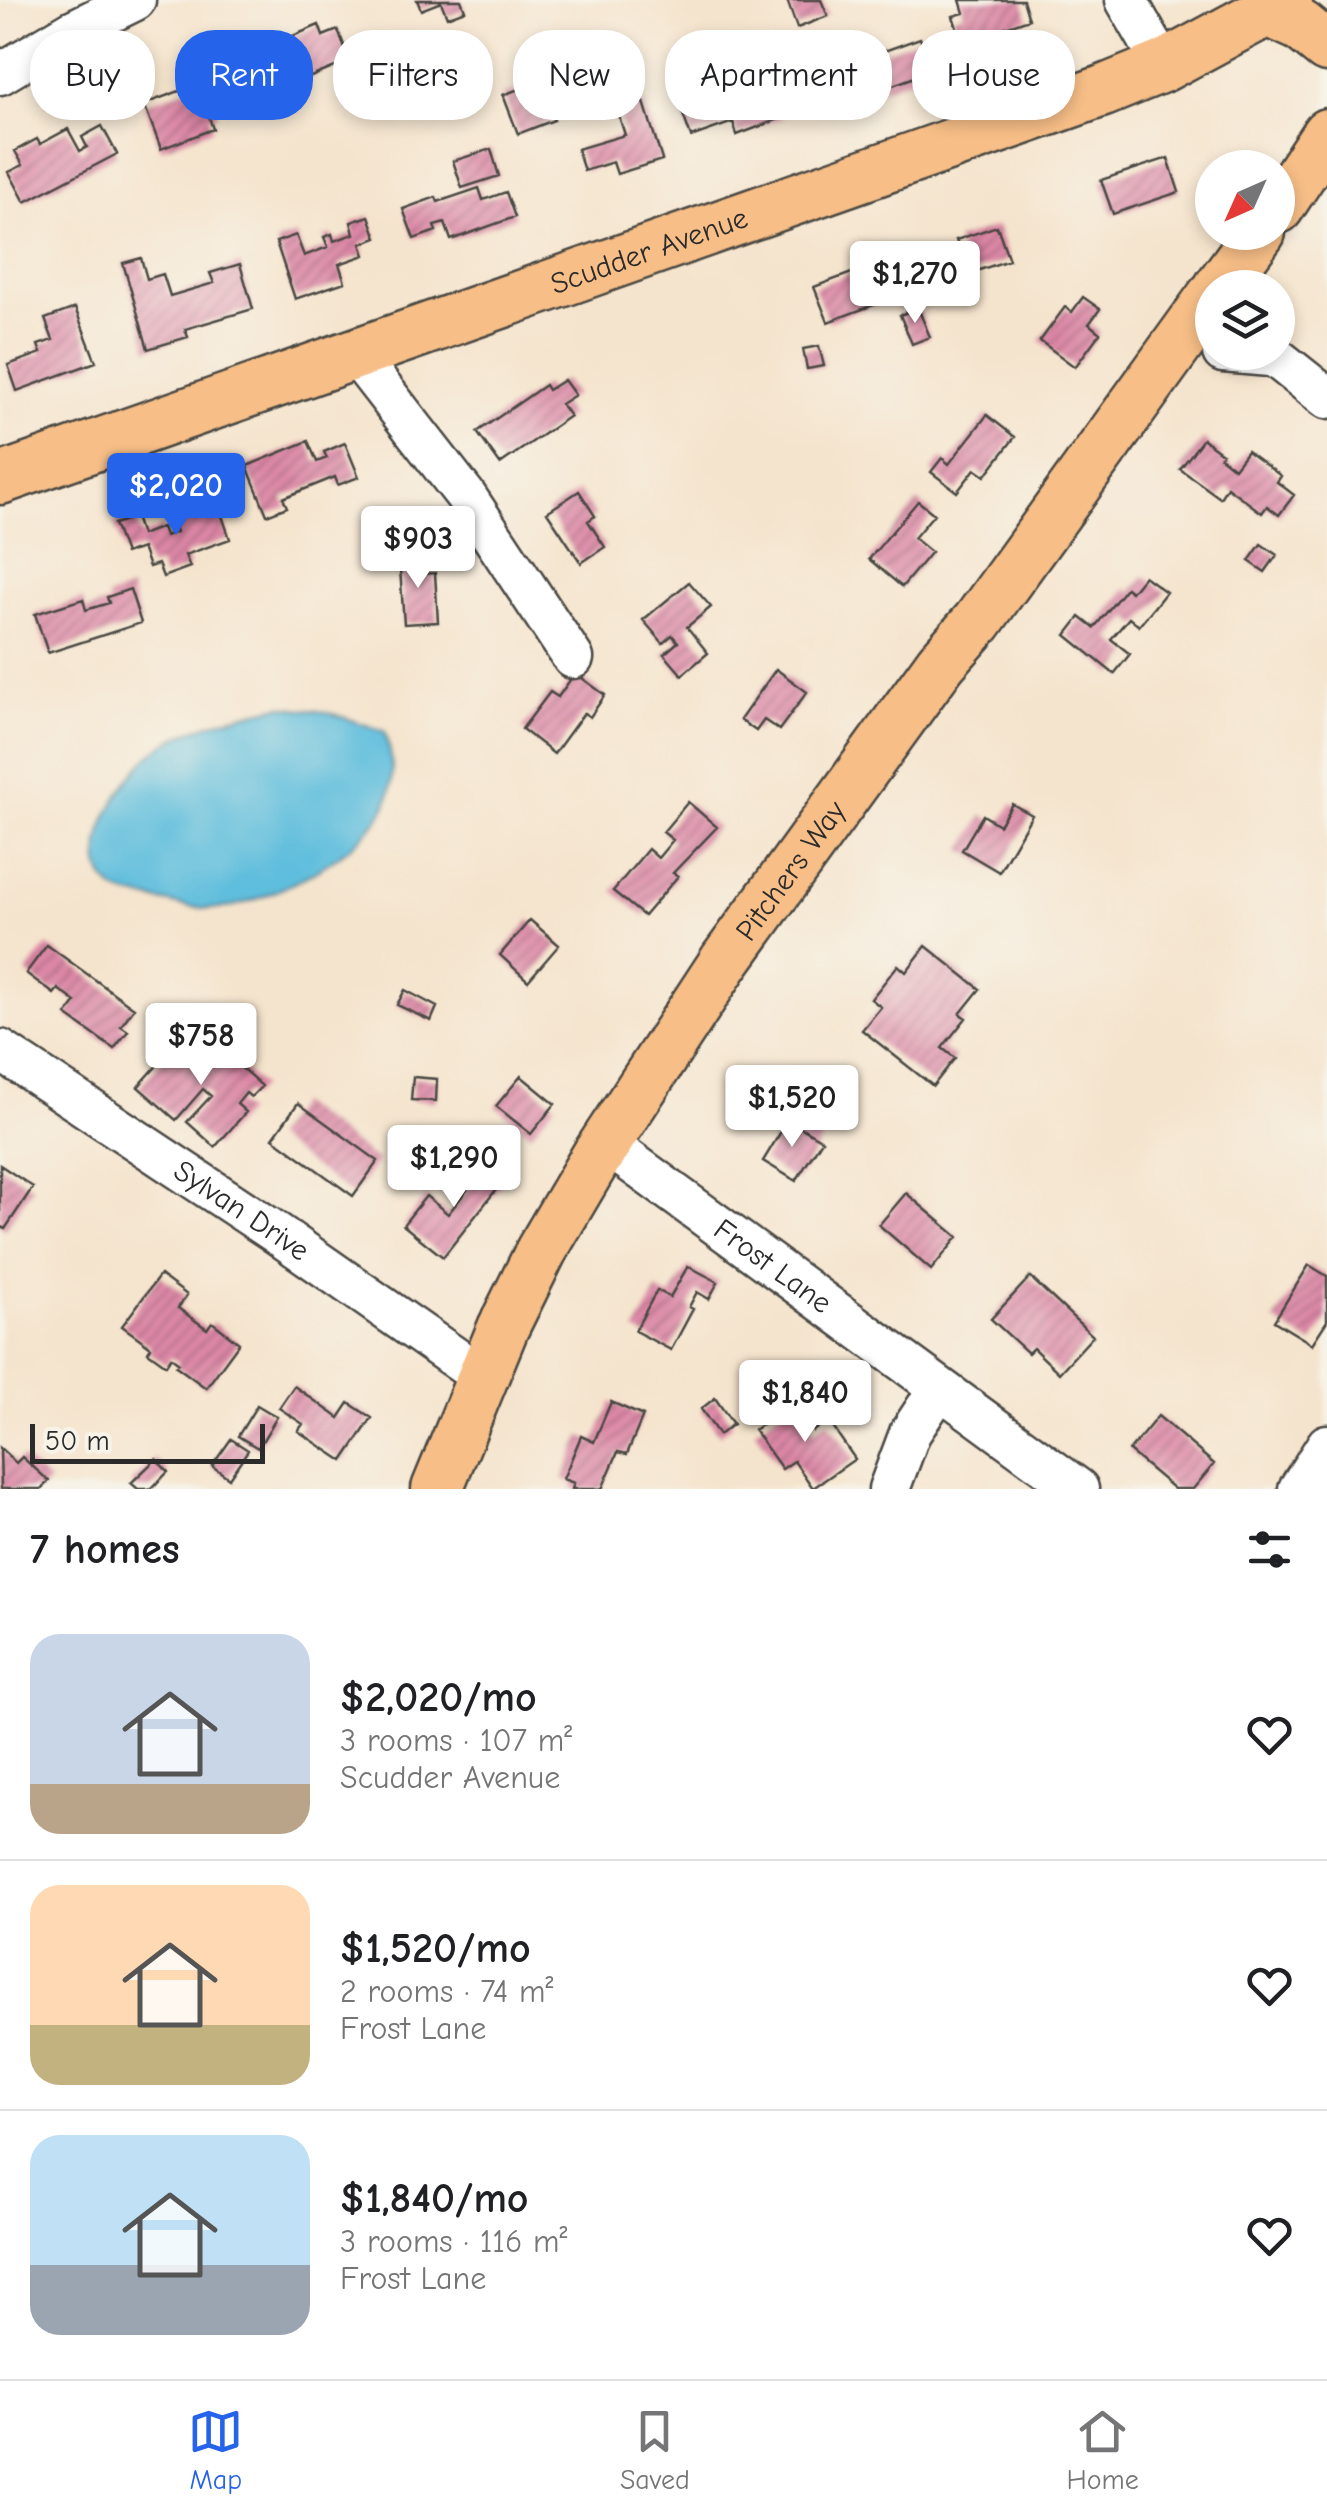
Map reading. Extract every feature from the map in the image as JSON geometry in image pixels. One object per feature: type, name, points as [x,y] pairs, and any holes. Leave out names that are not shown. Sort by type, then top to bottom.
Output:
[{"type":"main road","name":"Scudder Avenue","points":[[0,479],[958,144],[1164,66],[1277,6]]},
{"type":"main road","points":[[1277,6],[1327,47]]},
{"type":"main road","points":[[1295,182],[1327,134]]},
{"type":"main road","name":"Pitchers Way","points":[[437,1489],[482,1376],[541,1251],[605,1142],[725,961],[941,663],[1193,350]]},
{"type":"street","points":[[0,74],[72,31],[135,0]]},
{"type":"street","points":[[1126,0],[1164,66]]},
{"type":"street","points":[[356,355],[465,495],[573,658]]},
{"type":"street","points":[[1290,370],[1327,398]]},
{"type":"street","name":"Sylvan Drive","points":[[0,1050],[482,1376]]},
{"type":"street","name":"Frost Lane","points":[[605,1142],[1078,1489]]},
{"type":"street","points":[[889,1489],[910,1433],[939,1389]]},
{"type":"street","points":[[1299,1489],[1327,1444]]},
{"type":"water","points":[[281,706],[331,713],[384,731],[392,768],[389,796],[375,822],[359,840],[290,885],[222,908],[191,907],[132,896],[108,883],[99,863],[102,829],[121,791],[149,756],[192,731]]},
{"type":"building","points":[[417,0],[461,0],[465,10],[447,17],[441,2],[421,10]]},
{"type":"building","points":[[787,0],[821,0],[828,16],[797,28]]},
{"type":"building","points":[[960,0],[1023,0],[1029,19],[1004,30],[957,30],[953,16],[964,13]]},
{"type":"building","points":[[319,25],[323,36],[333,32],[333,68],[313,76],[313,30],[307,30]]},
{"type":"building","points":[[912,41],[912,78],[892,85],[892,48]]},
{"type":"building","points":[[513,91],[513,120],[554,120],[518,134],[503,95]]},
{"type":"building","points":[[175,93],[175,120],[210,120],[213,129],[161,149],[150,120],[155,120],[155,100]]},
{"type":"building","points":[[645,105],[662,160],[617,174],[613,162],[584,171],[577,149],[625,135],[620,120],[645,120]]},
{"type":"building","points":[[685,120],[777,120],[737,135],[733,122],[691,137]]},
{"type":"building","points":[[102,126],[117,154],[25,202],[9,172],[23,165],[15,151],[37,139],[40,144],[68,129],[80,151],[87,147],[82,137]]},
{"type":"building","points":[[491,149],[499,176],[462,188],[453,161]]},
{"type":"building","points":[[1168,158],[1179,192],[1113,214],[1101,180]]},
{"type":"building","points":[[479,188],[483,200],[506,192],[515,217],[451,240],[445,223],[414,239],[403,209]]},
{"type":"building","points":[[369,216],[377,238],[361,244],[365,255],[339,264],[345,282],[295,299],[276,242],[296,235],[304,256],[328,247],[324,237],[332,234],[334,241],[354,234],[351,222]]},
{"type":"building","points":[[997,226],[1009,260],[959,277],[952,257],[961,254],[956,240]]},
{"type":"building","points":[[141,258],[147,279],[163,274],[170,296],[214,283],[210,273],[240,264],[253,309],[185,329],[188,337],[148,349],[123,263]]},
{"type":"building","points":[[873,265],[887,300],[828,322],[814,287]]},
{"type":"building","points":[[1083,297],[1100,309],[1089,324],[1100,333],[1075,367],[1040,341],[1065,307],[1072,312]]},
{"type":"building","points":[[75,308],[96,362],[17,391],[8,365],[41,353],[38,345],[53,340],[45,319]]},
{"type":"building","points":[[918,308],[930,337],[912,344],[900,315]]},
{"type":"building","points":[[819,346],[824,366],[807,369],[803,349]]},
{"type":"building","points":[[564,380],[575,395],[561,404],[570,416],[500,464],[477,432],[545,385],[548,390]]},
{"type":"building","points":[[987,415],[1015,437],[985,476],[975,469],[957,492],[931,472],[942,458],[949,464]]},
{"type":"building","points":[[1203,439],[1234,468],[1247,451],[1281,476],[1277,482],[1294,495],[1279,515],[1267,506],[1262,513],[1227,487],[1220,498],[1180,469]]},
{"type":"building","points":[[308,441],[317,462],[327,458],[324,452],[345,443],[359,477],[338,485],[335,477],[283,498],[287,507],[267,515],[247,466]]},
{"type":"building","points":[[579,491],[595,516],[588,521],[605,547],[581,563],[547,512]]},
{"type":"building","points":[[217,501],[230,539],[185,555],[190,567],[163,577],[158,564],[149,567],[142,548],[125,554],[114,524],[135,517],[141,535],[162,527],[165,536],[176,532],[171,517]]},
{"type":"building","points":[[918,501],[934,514],[914,538],[931,552],[902,587],[869,559]]},
{"type":"building","points":[[1261,544],[1277,555],[1265,572],[1249,561]]},
{"type":"building","points":[[422,554],[424,574],[435,573],[438,622],[404,624],[399,555]]},
{"type":"building","points":[[1144,576],[1166,592],[1139,626],[1129,618],[1111,639],[1130,654],[1114,674],[1066,635],[1080,617],[1094,628],[1126,588],[1131,592]]},
{"type":"building","points":[[689,582],[711,607],[687,627],[708,653],[682,675],[664,654],[678,642],[672,635],[663,643],[643,620]]},
{"type":"building","points":[[130,589],[141,623],[48,653],[35,614],[83,599],[86,610],[109,603],[107,597]]},
{"type":"building","points":[[776,669],[807,692],[779,730],[764,720],[756,731],[740,720]]},
{"type":"building","points":[[575,673],[605,695],[590,717],[584,713],[554,754],[522,729],[550,692],[558,697]]},
{"type":"building","points":[[688,802],[717,827],[673,873],[678,876],[644,916],[613,891],[648,849],[658,858],[673,840],[663,832]]},
{"type":"building","points":[[1012,804],[1032,815],[999,872],[962,850],[983,815],[999,825]]},
{"type":"building","points":[[530,920],[559,945],[528,981],[500,955]]},
{"type":"building","points":[[47,945],[134,1008],[121,1026],[128,1031],[114,1049],[66,1015],[76,1002],[58,989],[54,994],[26,973]]},
{"type":"building","points":[[926,946],[980,989],[960,1014],[966,1018],[942,1048],[955,1058],[933,1086],[862,1030],[881,1007],[871,999],[898,965],[906,972]]},
{"type":"building","points":[[405,990],[437,1007],[431,1021],[397,1005]]},
{"type":"building","points":[[208,1038],[262,1086],[251,1097],[246,1093],[237,1104],[246,1112],[215,1147],[187,1122],[211,1096],[203,1089],[176,1120],[138,1087],[178,1042],[193,1055]]},
{"type":"building","points":[[521,1076],[555,1104],[531,1134],[496,1106]]},
{"type":"building","points":[[413,1077],[437,1079],[436,1101],[411,1100]]},
{"type":"building","points":[[298,1103],[378,1161],[353,1196],[273,1138]]},
{"type":"building","points":[[788,1120],[822,1140],[796,1181],[763,1161]]},
{"type":"building","points":[[474,1158],[503,1181],[443,1257],[403,1225],[426,1196],[448,1214],[467,1190],[456,1181]]},
{"type":"building","points":[[0,1165],[33,1187],[5,1229],[0,1226]]},
{"type":"building","points":[[906,1193],[958,1237],[931,1270],[879,1225]]},
{"type":"building","points":[[1309,1265],[1327,1276],[1327,1321],[1312,1344],[1274,1321]]},
{"type":"building","points":[[688,1266],[718,1282],[709,1299],[697,1292],[689,1307],[693,1309],[671,1350],[635,1331],[657,1290],[670,1297]]},
{"type":"building","points":[[160,1275],[187,1295],[178,1308],[207,1329],[212,1322],[239,1343],[206,1388],[176,1366],[179,1363],[171,1357],[166,1365],[148,1352],[151,1347],[122,1326]]},
{"type":"building","points":[[1030,1277],[1093,1336],[1059,1373],[1033,1348],[1028,1353],[991,1319]]},
{"type":"building","points":[[294,1386],[339,1418],[349,1403],[372,1418],[343,1461],[298,1431],[303,1424],[279,1408]]},
{"type":"building","points":[[715,1398],[733,1424],[719,1435],[701,1409]]},
{"type":"building","points":[[611,1402],[643,1416],[627,1454],[618,1452],[602,1489],[572,1489],[574,1483],[563,1479],[581,1436],[594,1442]]},
{"type":"building","points":[[793,1403],[813,1431],[828,1420],[855,1459],[813,1488],[794,1461],[782,1469],[754,1430]]},
{"type":"building","points":[[257,1405],[277,1417],[258,1448],[238,1436]]},
{"type":"building","points":[[1158,1416],[1214,1464],[1193,1489],[1174,1489],[1129,1451]]},
{"type":"building","points":[[231,1439],[248,1450],[229,1478],[212,1466]]},
{"type":"building","points":[[0,1448],[16,1463],[22,1457],[49,1481],[41,1489],[1,1489]]},
{"type":"building","points":[[156,1459],[168,1472],[151,1489],[138,1489],[131,1483]]}]
